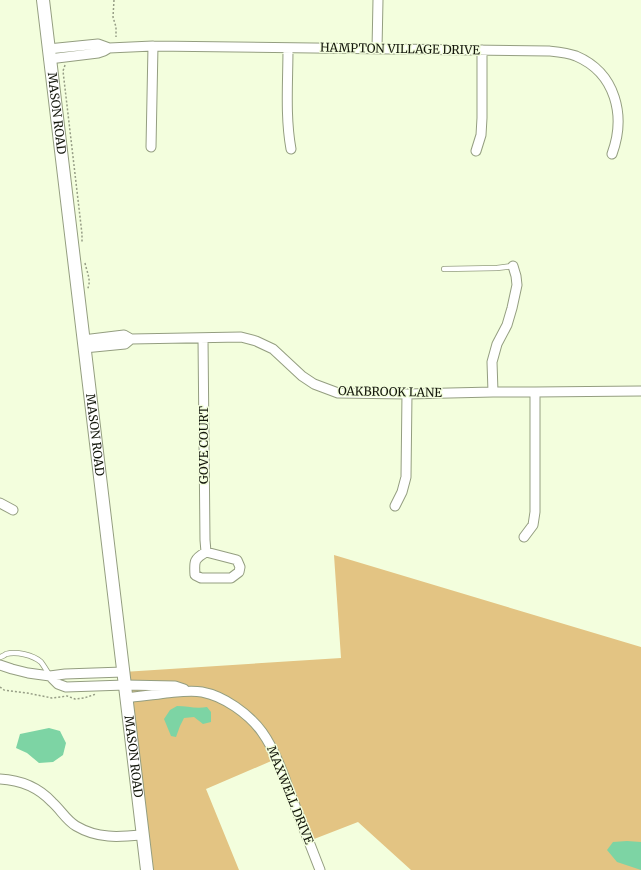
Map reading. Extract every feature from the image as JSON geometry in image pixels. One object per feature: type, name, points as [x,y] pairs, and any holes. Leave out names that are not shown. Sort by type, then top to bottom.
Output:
[{"type":"main road","name":"MASON ROAD","points":[[42,0],[147,870]]},
{"type":"street","points":[[377,49],[378,0]]},
{"type":"street","name":"HAMPTON VILLAGE DRIVE","points":[[49,54],[98,53],[109,48],[153,46],[549,51],[566,53],[576,56],[596,69],[614,93],[618,115],[618,126],[612,154]]},
{"type":"street","points":[[151,147],[153,46]]},
{"type":"street","points":[[288,48],[287,116],[291,149]]},
{"type":"street","points":[[476,151],[482,118],[482,50]]},
{"type":"street","points":[[493,392],[492,362],[497,344],[507,325],[517,285],[513,266]]},
{"type":"street","name":"OAKBROOK LANE","points":[[84,344],[125,344],[131,339],[241,337],[256,341],[272,349],[302,376],[314,384],[338,393],[407,394],[641,391]]},
{"type":"street","name":"GOVE COURT","points":[[204,338],[204,532],[206,552]]},
{"type":"street","points":[[524,537],[533,525],[535,512],[535,392]]},
{"type":"street","points":[[395,506],[402,492],[406,477],[407,394]]},
{"type":"street","points":[[0,503],[13,510]]},
{"type":"street","points":[[206,552],[237,560],[240,567],[239,572],[231,578],[201,578],[195,575],[194,563],[198,557],[206,552]]},
{"type":"street","points":[[0,665],[28,673],[50,676],[123,672]]},
{"type":"street","name":"MAXWELL DRIVE","points":[[50,676],[58,684],[66,687],[125,685],[175,686],[191,691]]},
{"type":"street","name":"MAXWELL DRIVE","points":[[126,698],[191,691],[202,692],[213,695],[242,712],[262,732],[271,746],[320,870]]},
{"type":"street","points":[[0,779],[27,784],[40,791],[53,802],[64,816],[76,825],[90,832],[103,836],[116,837],[142,835]]},
{"type":"lane","points":[[444,269],[513,266]]},
{"type":"lane","points":[[0,657],[5,654],[13,654],[31,657],[39,661],[50,676]]},
{"type":"path","points":[[114,0],[116,37]]},
{"type":"path","points":[[69,63],[65,65],[63,71],[82,234],[82,246]]},
{"type":"path","points":[[83,258],[90,282],[86,295]]},
{"type":"path","points":[[0,687],[4,690],[52,698],[67,696],[75,699],[84,698],[102,692]]},
{"type":"shaded area","points":[[334,555],[641,647],[641,870],[411,870],[358,822],[309,841],[276,759],[206,789],[239,870],[147,870],[123,672],[341,658]]},
{"type":"shaded area","points":[[177,706],[195,708],[207,707],[211,712],[211,722],[203,724],[194,717],[184,718],[176,737],[171,736],[164,719],[170,710]]},
{"type":"shaded area","points":[[49,728],[60,731],[66,743],[63,755],[53,762],[39,763],[27,753],[16,748],[20,734]]},
{"type":"shaded area","points":[[613,842],[641,842],[641,870],[617,862],[607,850]]}]
